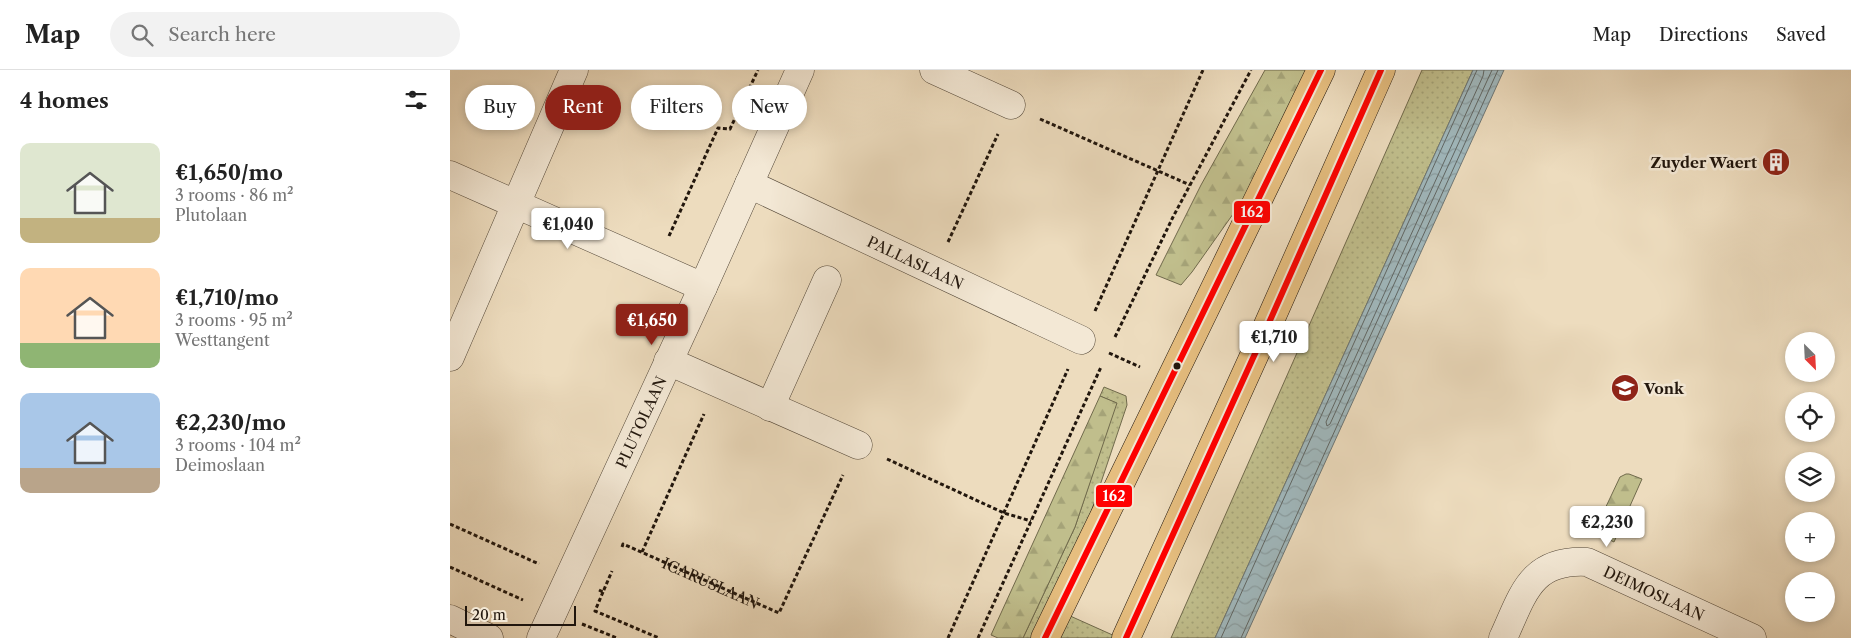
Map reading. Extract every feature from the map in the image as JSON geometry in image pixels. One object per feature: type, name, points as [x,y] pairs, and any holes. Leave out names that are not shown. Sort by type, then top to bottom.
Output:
[{"type":"main road","points":[[1046,638],[1321,70]]},
{"type":"main road","points":[[1126,638],[1268,325],[1380,70]]},
{"type":"street","points":[[450,357],[574,70]]},
{"type":"street","name":"PLUTOLAAN","points":[[541,638],[703,287],[800,70]]},
{"type":"street","points":[[934,70],[1010,105]]},
{"type":"street","points":[[450,175],[703,287]]},
{"type":"street","name":"PALLASLAAN","points":[[749,184],[1082,340]]},
{"type":"street","points":[[770,407],[827,280]]},
{"type":"street","points":[[668,361],[858,445]]},
{"type":"street","name":"DEIMOSLAAN","points":[[1503,638],[1526,589],[1537,575],[1553,566],[1570,561],[1587,562],[1752,638]]},
{"type":"street","points":[[450,619],[489,638]]},
{"type":"path","points":[[935,272],[1010,105],[1190,186]]},
{"type":"path","name":"ICARUSLAAN","points":[[706,408],[642,552],[779,613],[858,445]]},
{"type":"path","points":[[858,445],[1004,513],[1031,521]]},
{"type":"path","points":[[602,592],[595,611],[659,638]]},
{"type":"green space","points":[[1265,70],[1314,70],[1267,166],[1192,272],[1181,285],[1156,275],[1201,185]]},
{"type":"green space","points":[[1422,70],[1473,70],[1215,638],[1171,638]]},
{"type":"green space","points":[[1104,387],[1126,396],[1127,405],[1084,533],[1034,638],[1023,638],[1075,527],[1116,403],[1100,396]]},
{"type":"green space","points":[[1100,396],[1117,403],[1075,527],[1023,638],[998,638],[991,635]]},
{"type":"green space","points":[[1626,474],[1642,479],[1614,542],[1594,532],[1620,477]]},
{"type":"green space","points":[[1068,615],[1117,637],[1058,638]]},
{"type":"water","points":[[1473,70],[1504,70],[1245,638],[1215,638]]},
{"type":"transit line","name":"162","points":[[1045,638],[1321,70]]},
{"type":"transit line","name":"162","points":[[1126,638],[1381,70]]},
{"type":"place","name":"Zuyder Waert","points":[[1776,162]]},
{"type":"place","name":"Vonk","points":[[1625,388]]}]
